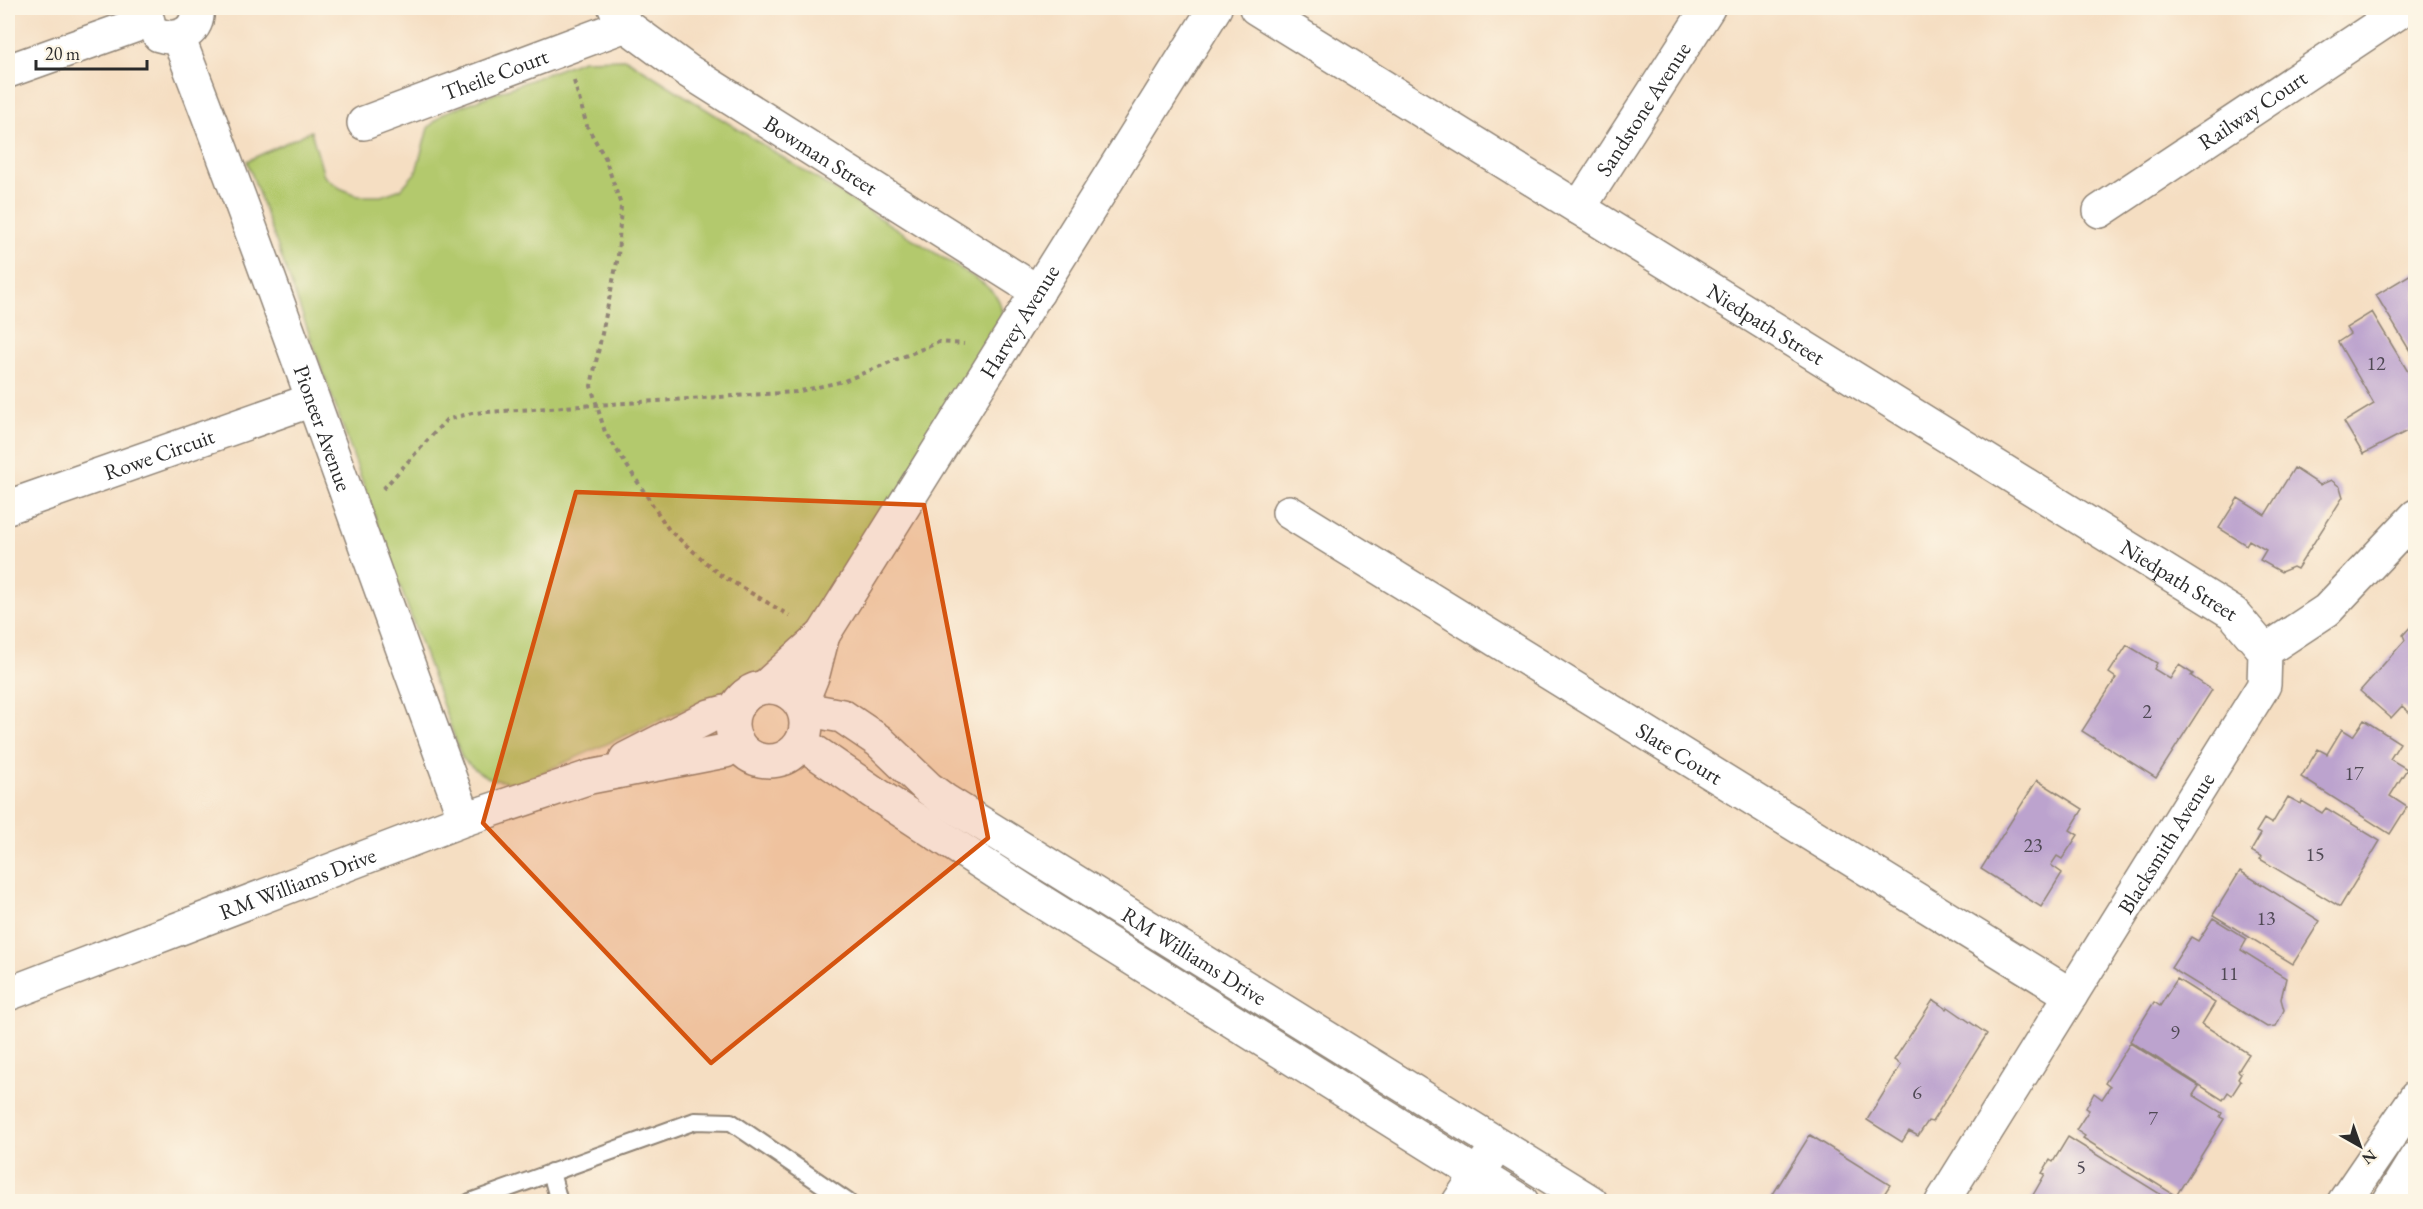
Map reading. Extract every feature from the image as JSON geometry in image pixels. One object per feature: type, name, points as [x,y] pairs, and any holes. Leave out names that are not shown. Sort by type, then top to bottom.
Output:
[{"type":"street","points":[[8,71],[147,14],[152,29],[159,35],[170,38],[178,37],[190,31],[195,24],[197,8]]},
{"type":"street","name":"Harvey Avenue","points":[[802,707],[823,635],[1215,8]]},
{"type":"street","name":"Niedpath Street","points":[[1256,8],[2233,613],[2265,651]]},
{"type":"street","name":"Sandstone Avenue","points":[[1579,208],[1707,8]]},
{"type":"street","name":"Railway Court","points":[[2100,211],[2405,8]]},
{"type":"street","name":"Bowman Street","points":[[620,16],[688,71],[1038,292]]},
{"type":"street","name":"Theile Court","points":[[364,123],[562,49],[620,16]]},
{"type":"street","name":"Pioneer Avenue","points":[[178,37],[237,188],[465,819]]},
{"type":"street","name":"Rowe Circuit","points":[[8,507],[312,400]]},
{"type":"street","name":"Slate Court","points":[[1289,512],[2071,995]]},
{"type":"street","points":[[2265,651],[2327,610],[2415,516]]},
{"type":"street","name":"Harvey Avenue","points":[[755,692],[823,635]]},
{"type":"street","name":"Blacksmith Avenue","points":[[1942,1202],[2264,686],[2265,651]]},
{"type":"street","points":[[786,691],[802,707],[807,728],[802,743],[793,753],[777,760],[765,761],[753,758],[737,742],[732,721],[736,706],[755,692],[786,691]]},
{"type":"street","name":"RM Williams Drive","points":[[590,777],[710,716],[733,710],[755,692]]},
{"type":"street","name":"RM Williams Drive","points":[[802,707],[842,716],[879,741],[903,766],[944,800],[1590,1202]]},
{"type":"street","name":"RM Williams Drive","points":[[8,994],[465,819],[590,777],[725,750],[737,742]]},
{"type":"street","name":"RM Williams Drive","points":[[802,743],[1034,897],[1522,1202]]},
{"type":"street","points":[[2344,1202],[2415,1097]]},
{"type":"street","points":[[1459,1202],[1476,1173],[1499,1145]]},
{"type":"street","points":[[2389,1202],[2415,1158]]},
{"type":"lane","points":[[470,1202],[695,1121],[731,1122],[848,1202]]},
{"type":"lane","points":[[551,1172],[559,1202]]},
{"type":"path","points":[[562,49],[587,126],[605,158],[621,205],[618,257],[591,386],[605,432],[669,530],[719,574],[823,635]]},
{"type":"path","points":[[354,516],[398,475],[446,420],[472,413],[796,392],[844,381],[939,342],[1004,346]]},
{"type":"highlighted area","points":[[576,492],[924,505],[988,838],[711,1063],[483,823]]},
{"type":"green space","points":[[626,59],[980,281],[993,292],[999,301],[1004,330],[815,628],[757,677],[519,783],[501,781],[482,774],[462,758],[247,161],[311,131],[324,176],[340,188],[358,196],[381,196],[401,189],[416,172],[428,128],[444,113],[583,60]]},
{"type":"building","points":[[2416,271],[2416,361],[2376,295]]},
{"type":"building","points":[[2372,312],[2416,385],[2416,430],[2411,433],[2409,430],[2363,454],[2344,422],[2374,404],[2338,342],[2350,334],[2346,328]]},
{"type":"building","points":[[2294,468],[2320,485],[2331,480],[2340,487],[2343,497],[2297,569],[2293,567],[2281,572],[2260,560],[2266,550],[2249,540],[2246,545],[2219,528],[2238,498],[2265,515]]},
{"type":"building","points":[[2416,621],[2416,718],[2402,706],[2391,718],[2360,691],[2405,640],[2403,635]]},
{"type":"building","points":[[2127,645],[2157,663],[2154,669],[2170,679],[2179,665],[2212,690],[2156,778],[2082,731],[2116,678],[2109,673]]},
{"type":"building","points":[[2364,720],[2400,743],[2390,759],[2407,769],[2390,796],[2407,807],[2390,834],[2301,777],[2318,749],[2327,754],[2342,729],[2353,736]]},
{"type":"building","points":[[2037,780],[2083,809],[2070,830],[2078,835],[2062,859],[2057,856],[2051,865],[2062,873],[2041,907],[1981,869]]},
{"type":"building","points":[[2288,797],[2301,804],[2302,801],[2322,813],[2326,808],[2380,841],[2340,907],[2260,859],[2262,857],[2251,851],[2261,834],[2256,832],[2264,819],[2272,824]]},
{"type":"building","points":[[2240,871],[2320,921],[2293,964],[2213,915]]},
{"type":"building","points":[[2213,918],[2247,939],[2241,950],[2286,978],[2281,999],[2284,1010],[2276,1026],[2267,1027],[2171,968],[2191,937],[2198,941]]},
{"type":"building","points":[[2177,979],[2215,1003],[2202,1024],[2249,1054],[2238,1071],[2241,1073],[2238,1078],[2241,1081],[2232,1095],[2228,1092],[2223,1100],[2130,1041],[2154,1002],[2160,1006]]},
{"type":"building","points":[[1933,1000],[1947,1009],[1948,1007],[1987,1034],[1932,1122],[1928,1121],[1918,1136],[1909,1131],[1902,1142],[1867,1120],[1901,1065],[1894,1060]]},
{"type":"building","points":[[2130,1043],[2199,1086],[2193,1095],[2222,1113],[2220,1117],[2224,1119],[2176,1196],[2083,1138],[2085,1136],[2076,1130],[2089,1110],[2086,1108],[2094,1093],[2102,1099],[2110,1087],[2105,1083]]},
{"type":"building","points":[[1810,1135],[1890,1185],[1879,1202],[1768,1202]]},
{"type":"building","points":[[2068,1137],[2173,1202],[2029,1202],[2045,1174],[2042,1173],[2050,1160],[2053,1162]]}]
